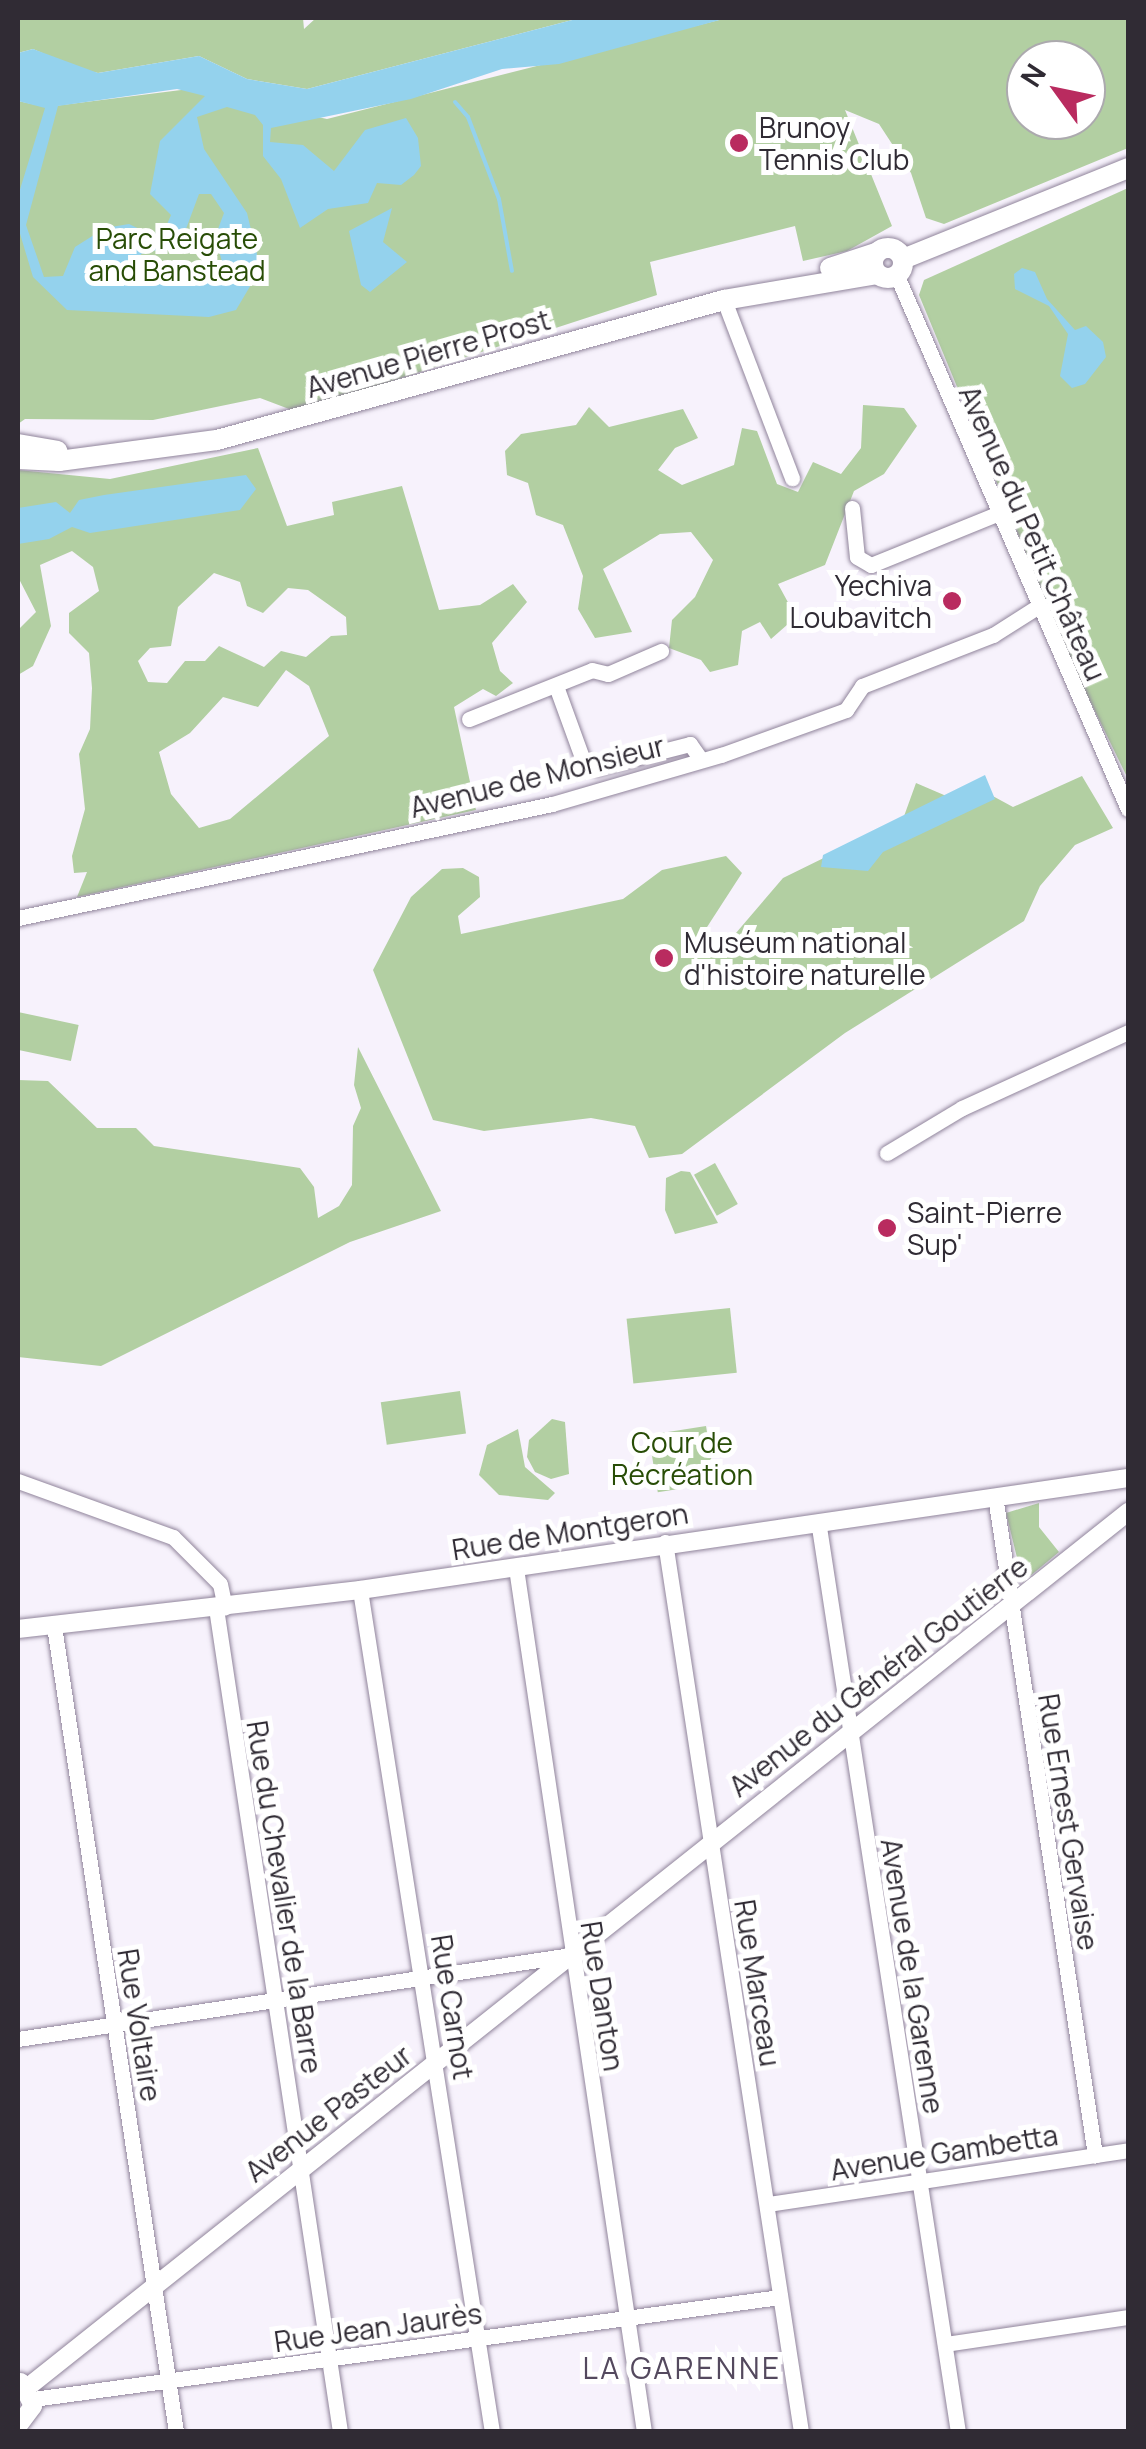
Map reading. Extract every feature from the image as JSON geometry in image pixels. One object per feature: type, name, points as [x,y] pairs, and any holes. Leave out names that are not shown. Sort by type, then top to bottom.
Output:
[{"type":"main road","name":"Avenue Pierre Prost","points":[[18,459],[172,449],[262,430],[724,300],[888,266],[1128,168]]},
{"type":"main road","name":"Avenue Pierre Prost","points":[[18,444],[98,455]]},
{"type":"street","name":"Avenue du Petit Château","points":[[888,266],[1128,809]]},
{"type":"street","points":[[724,300],[792,478]]},
{"type":"street","points":[[852,508],[857,557],[871,565],[999,513]]},
{"type":"street","name":"Avenue de Monsieur","points":[[18,918],[552,804],[702,760],[846,710],[862,686],[993,634],[1038,607]]},
{"type":"street","points":[[469,719],[662,652]]},
{"type":"street","points":[[556,686],[583,760],[596,768],[690,744],[702,760]]},
{"type":"street","points":[[887,1153],[962,1108],[1128,1032]]},
{"type":"street","name":"Rue de Montgeron","points":[[18,1629],[360,1590],[666,1542],[819,1528],[996,1496],[1128,1478]]},
{"type":"street","points":[[18,1481],[173,1537],[220,1584],[220,1607]]},
{"type":"street","name":"Rue Ernest Gervaise","points":[[996,1496],[1095,2155]]},
{"type":"street","name":"Avenue du Général Goutierre","points":[[662,1883],[1128,1512]]},
{"type":"street","name":"Avenue de la Garenne","points":[[819,1528],[958,2432]]},
{"type":"street","name":"Rue Marceau","points":[[666,1542],[800,2432]]},
{"type":"street","name":"Rue Danton","points":[[516,1568],[644,2432]]},
{"type":"street","name":"Rue Carnot","points":[[360,1590],[492,2432]]},
{"type":"street","name":"Rue du Chevalier de la Barre","points":[[220,1607],[340,2432]]},
{"type":"street","name":"Rue Voltaire","points":[[54,1626],[176,2432]]},
{"type":"street","name":"Avenue Pasteur","points":[[26,2389],[662,1883]]},
{"type":"street","points":[[18,2039],[571,1955]]},
{"type":"street","name":"Avenue Gambetta","points":[[768,2204],[1128,2150]]},
{"type":"street","name":"Rue Jean Jaurès","points":[[26,2389],[168,2382],[780,2297]]},
{"type":"street","points":[[945,2344],[1128,2317]]},
{"type":"street","points":[[18,2426],[31,2414],[26,2389]]},
{"type":"green space","points":[[18,18],[303,18],[304,29],[316,18],[580,18],[307,89],[247,79],[199,56],[98,73],[76,68],[33,49],[18,53]]},
{"type":"green space","name":"Parc Reigate and Banstead","points":[[727,18],[1128,18],[1128,148],[944,224],[926,218],[911,173],[879,124],[845,110],[892,226],[847,251],[803,261],[795,226],[650,262],[657,295],[297,412],[260,398],[153,420],[25,419],[18,424],[18,101],[46,107],[189,89],[327,119]]},
{"type":"green space","points":[[1128,188],[1128,779],[1071,662],[919,295],[924,280]]},
{"type":"green space","points":[[863,405],[904,408],[917,426],[884,474],[854,491],[825,565],[778,584],[796,617],[771,639],[760,622],[742,631],[738,665],[710,672],[701,660],[669,648],[672,620],[695,597],[713,560],[691,532],[660,534],[603,569],[632,632],[595,638],[578,609],[583,576],[563,525],[536,515],[528,483],[507,475],[505,451],[521,434],[576,425],[589,407],[609,427],[683,409],[698,438],[675,448],[658,470],[682,485],[734,465],[742,428],[757,431],[777,484],[798,492],[813,462],[841,474],[861,448]]},
{"type":"green space","points":[[258,448],[287,526],[334,515],[332,502],[402,486],[439,610],[480,605],[513,584],[527,602],[492,643],[500,671],[513,683],[496,696],[483,689],[454,707],[476,810],[77,897],[87,872],[74,873],[72,856],[85,809],[79,754],[90,729],[92,688],[89,653],[69,633],[69,613],[99,591],[93,567],[72,551],[40,565],[51,626],[33,666],[18,675],[18,630],[36,612],[18,577],[18,470],[110,479]],"holes":[[[214,573],[240,582],[247,606],[263,613],[288,588],[308,590],[346,617],[347,635],[331,636],[306,657],[281,651],[264,667],[219,646],[205,661],[185,661],[167,683],[148,682],[138,661],[150,648],[171,646],[178,607]],[[286,670],[309,686],[329,736],[230,819],[199,828],[171,794],[159,752],[190,733],[223,697],[258,707]]]},
{"type":"green space","points":[[1082,776],[1113,828],[1075,845],[1040,886],[1024,921],[845,1033],[682,1154],[649,1158],[635,1126],[591,1118],[484,1131],[433,1120],[373,970],[411,897],[442,869],[463,868],[479,877],[480,897],[458,916],[461,934],[623,899],[662,870],[726,856],[742,873],[698,941],[724,947],[783,878],[903,819],[916,783],[951,798],[978,788],[1013,807]]},
{"type":"green space","points":[[18,1012],[79,1025],[71,1061],[18,1050]]},
{"type":"green space","points":[[358,1047],[441,1211],[350,1242],[101,1366],[18,1357],[18,1080],[48,1081],[97,1128],[136,1128],[154,1146],[300,1168],[314,1187],[318,1218],[339,1206],[352,1185],[353,1126],[361,1108],[354,1085]]},
{"type":"green space","points":[[715,1163],[738,1204],[717,1216],[694,1175]]},
{"type":"green space","points":[[681,1171],[690,1172],[718,1223],[675,1234],[665,1210],[666,1178]]},
{"type":"green space","points":[[730,1308],[737,1373],[633,1384],[627,1319]]},
{"type":"green space","points":[[460,1391],[466,1434],[387,1445],[381,1402]]},
{"type":"green space","points":[[552,1419],[565,1422],[569,1474],[551,1479],[535,1472],[527,1457],[529,1440]]},
{"type":"green space","name":"Cour de Récréation","points":[[706,1426],[715,1483],[658,1492],[649,1435]]},
{"type":"green space","points":[[518,1429],[525,1467],[555,1493],[548,1500],[499,1495],[479,1475],[487,1445]]},
{"type":"green space","points":[[1039,1503],[1039,1527],[1059,1552],[1023,1582],[1006,1513]]},
{"type":"water","points":[[580,18],[727,18],[559,64],[502,69],[411,99],[271,128],[270,142],[303,145],[334,171],[365,130],[406,118],[418,138],[421,166],[401,185],[377,183],[368,203],[328,209],[300,228],[281,179],[263,156],[263,125],[255,115],[227,107],[197,117],[204,149],[247,213],[257,254],[258,273],[236,310],[209,317],[67,310],[33,277],[18,227],[18,196],[45,108],[18,101],[18,53],[33,49],[98,73],[199,56],[247,79],[307,89]],"holes":[[[177,89],[205,96],[160,141],[150,194],[171,215],[165,229],[152,235],[129,224],[105,228],[75,247],[63,276],[44,277],[26,225],[58,106]],[[199,194],[211,194],[224,213],[215,237],[223,265],[201,278],[140,263],[141,254],[161,249],[186,229]]]},
{"type":"water","points":[[392,208],[383,242],[407,262],[370,292],[361,285],[349,231]]},
{"type":"water","points":[[1022,268],[1035,272],[1047,299],[1075,330],[1086,326],[1103,342],[1106,357],[1085,384],[1072,388],[1060,376],[1068,334],[1049,306],[1015,289],[1014,274]]},
{"type":"water","points":[[246,475],[256,489],[240,510],[90,533],[72,527],[49,539],[18,544],[18,508],[56,502],[70,513],[79,500]]},
{"type":"water","points":[[985,775],[995,799],[883,852],[868,871],[821,867],[823,855]]},
{"type":"waterway","points":[[455,102],[468,117],[499,199],[512,271]]},
{"type":"place","name":"Brunoy Tennis Club","points":[[739,143]]},
{"type":"place","name":"Yechiva Loubavitch","points":[[952,601]]},
{"type":"place","name":"Muséum national d'histoire naturelle","points":[[664,958]]},
{"type":"place","name":"Saint-Pierre Sup'","points":[[887,1228]]},
{"type":"district","name":"LA GARENNE","points":[[682,2368]]}]
